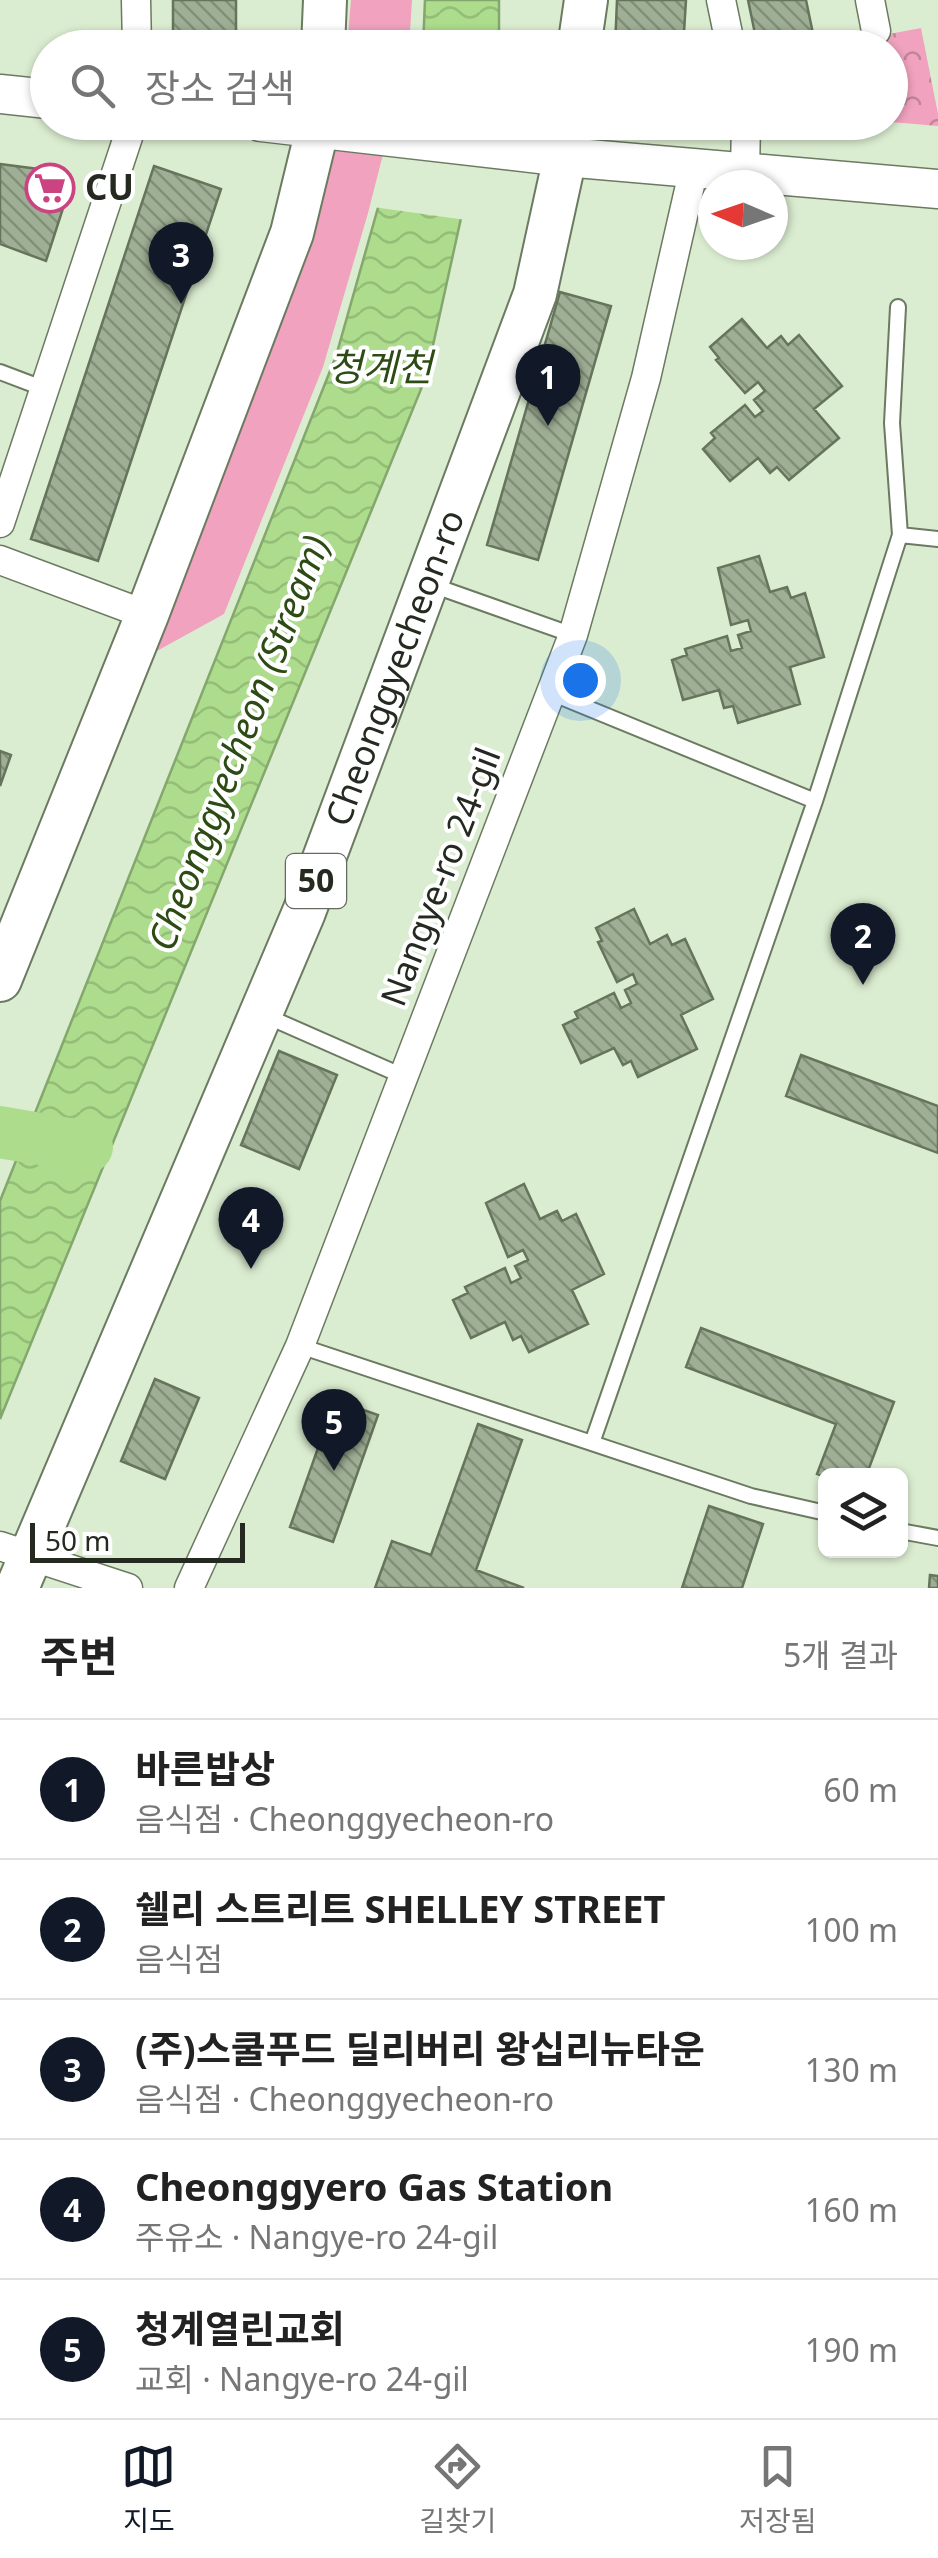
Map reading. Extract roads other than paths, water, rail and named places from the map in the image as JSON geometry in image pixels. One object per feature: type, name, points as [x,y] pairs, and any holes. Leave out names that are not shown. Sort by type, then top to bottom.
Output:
[{"type":"main road","points":[[324,30],[325,0]]},
{"type":"main road","points":[[582,30],[586,0]]},
{"type":"main road","points":[[0,94],[30,97]]},
{"type":"main road","points":[[0,980],[148,616],[325,140]]},
{"type":"main road","points":[[497,140],[553,144],[720,170]]},
{"type":"main road","name":"Cheonggyecheon-ro","points":[[14,1560],[304,912],[534,294],[553,144]]},
{"type":"main road","points":[[788,176],[938,189]]},
{"type":"street","points":[[136,0],[137,30]]},
{"type":"street","points":[[721,0],[727,30]]},
{"type":"street","points":[[870,0],[876,30]]},
{"type":"street","points":[[0,523],[127,140]]},
{"type":"street","points":[[745,170],[746,140]]},
{"type":"street","name":"Nangye-ro 24-gil","points":[[189,1588],[300,1346],[572,634],[646,378],[694,168]]},
{"type":"street","points":[[0,560],[148,616]]},
{"type":"street","points":[[14,1560],[128,1588]]},
{"type":"lane","points":[[592,1443],[815,801],[900,536],[892,423],[898,308]]},
{"type":"lane","points":[[0,372],[44,388]]},
{"type":"lane","points":[[900,536],[938,539]]},
{"type":"lane","points":[[427,583],[572,634]]},
{"type":"lane","points":[[550,693],[815,801]]},
{"type":"lane","points":[[261,1014],[405,1077]]},
{"type":"lane","points":[[300,1346],[751,1496],[818,1512]]},
{"type":"lane","points":[[908,1532],[938,1538]]},
{"type":"water","points":[[425,0],[499,0],[499,30],[424,30]]},
{"type":"water","name":"청계천","points":[[397,140],[478,140],[426,377],[0,1419],[0,1201],[336,356]]},
{"type":"waterway","points":[[0,1132],[87,1147]]},
{"type":"place","name":"CU","points":[[50,188]]},
{"type":"place","name":"(주)스쿨푸드 딜리버리 왕십리뉴타운","points":[[181,304]]},
{"type":"place","name":"바른밥상","points":[[548,426]]},
{"type":"place","name":"쉘리 스트리트 SHELLEY STREET","points":[[863,985]]},
{"type":"place","name":"Cheonggyero Gas Station","points":[[251,1269]]},
{"type":"place","name":"청계열린교회","points":[[334,1471]]},
{"type":"water label","name":"Cheonggyecheon (Stream)","points":[[239,743]]}]
